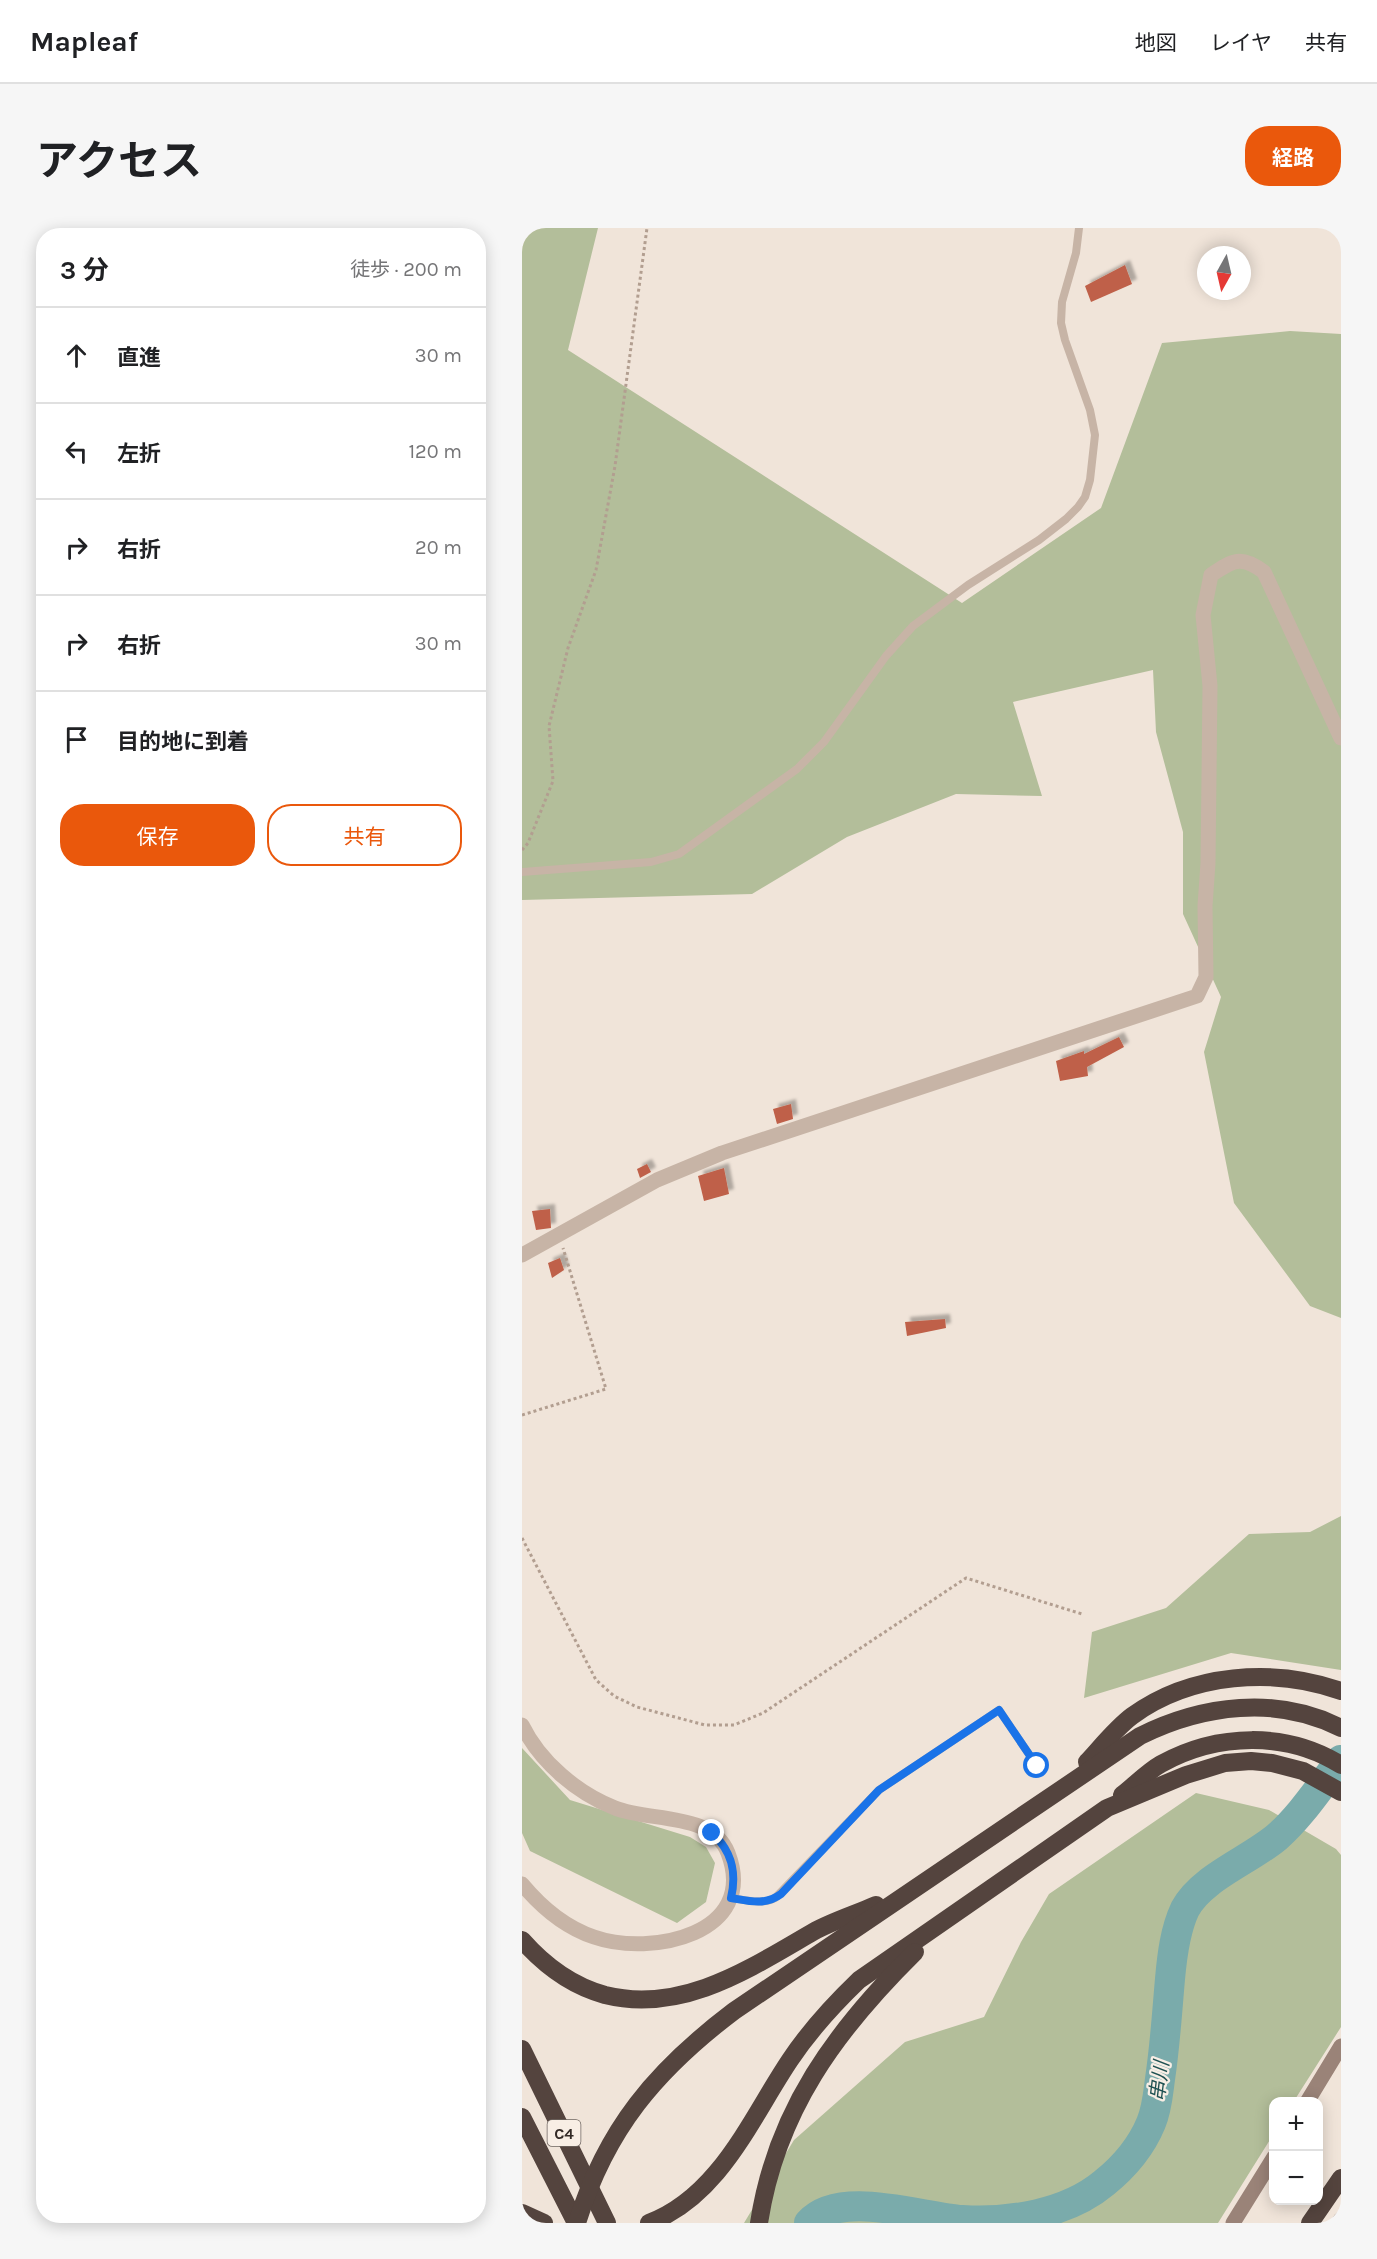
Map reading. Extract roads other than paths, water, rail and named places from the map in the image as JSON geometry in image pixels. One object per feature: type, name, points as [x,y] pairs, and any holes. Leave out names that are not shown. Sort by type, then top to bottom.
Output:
[{"type":"highway","points":[[1060,1789],[1131,1717],[1157,1700],[1203,1684],[1259,1676],[1300,1680],[1341,1691]]},
{"type":"highway","points":[[576,2223],[597,2167],[628,2115],[657,2080],[710,2030],[1140,1736],[1166,1723],[1204,1712],[1257,1707],[1297,1713],[1341,1728]]},
{"type":"highway","points":[[649,2223],[678,2207],[701,2188],[728,2158],[791,2059],[839,1999],[860,1980],[1107,1808],[1160,1765],[1179,1755],[1218,1743],[1260,1740],[1305,1748],[1341,1765]]},
{"type":"highway","points":[[1107,1808],[1186,1775],[1225,1763],[1251,1761],[1272,1763],[1303,1771],[1341,1792]]},
{"type":"highway","points":[[522,1940],[555,1972],[582,1987],[624,1999],[658,2000],[688,1994],[719,1983],[777,1954],[816,1931],[917,1887]]},
{"type":"highway","points":[[759,2223],[779,2146],[803,2091],[824,2056],[874,1992],[952,1915]]},
{"type":"highway","name":"C4","points":[[522,2049],[606,2221]]},
{"type":"highway","name":"C4","points":[[522,2117],[576,2223]]},
{"type":"highway","points":[[1310,2223],[1341,2178]]},
{"type":"highway","points":[[522,2213],[544,2223]]},
{"type":"main road","points":[[1310,2097],[1341,2046]]},
{"type":"main road","points":[[1233,2223],[1269,2165]]},
{"type":"main road","points":[[1338,2223],[1341,2219]]},
{"type":"street","points":[[522,1255],[657,1180],[722,1153],[1197,996],[1206,977],[1204,906],[1208,863],[1210,686],[1203,615],[1211,576],[1231,562],[1250,561],[1264,572],[1341,738]]},
{"type":"street","points":[[522,1725],[532,1742],[565,1779],[599,1801],[632,1814],[691,1823],[712,1833],[727,1850],[734,1868],[735,1881],[731,1898],[715,1920],[690,1935],[674,1941],[630,1945],[595,1938],[572,1928],[543,1908],[522,1884]]},
{"type":"lane","points":[[522,872],[651,862],[679,854],[797,769],[824,742],[886,656],[913,626],[968,585],[1039,540],[1078,507],[1085,497],[1090,480],[1095,435],[1090,410],[1061,323],[1062,302],[1076,253],[1079,228]]},
{"type":"lane","points":[[731,1898],[758,1902],[769,1902],[775,1898],[879,1790],[999,1710],[1037,1766]]},
{"type":"waterway","name":"串川","points":[[809,2223],[823,2213],[860,2206],[962,2220],[1018,2218],[1073,2202],[1089,2194],[1111,2177],[1137,2148],[1155,2112],[1173,1952],[1185,1909],[1202,1888],[1277,1837],[1303,1810],[1341,1760]]}]
